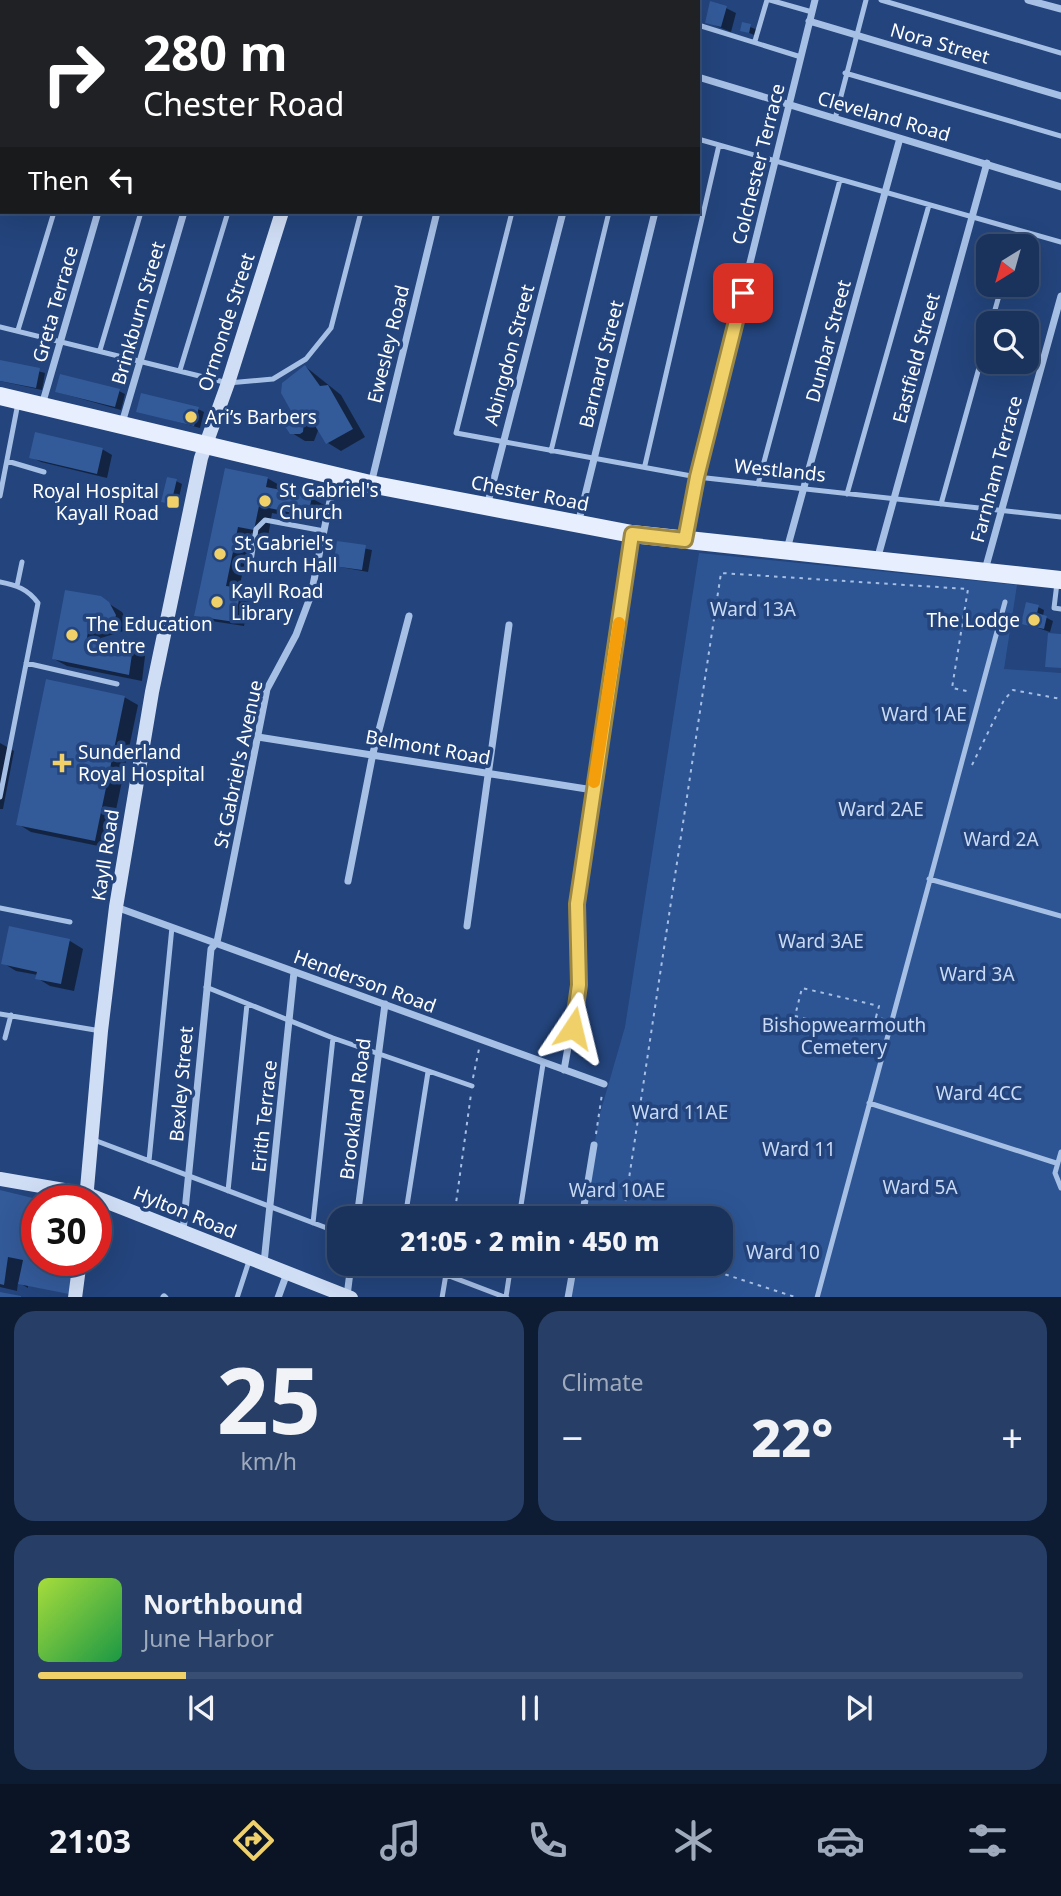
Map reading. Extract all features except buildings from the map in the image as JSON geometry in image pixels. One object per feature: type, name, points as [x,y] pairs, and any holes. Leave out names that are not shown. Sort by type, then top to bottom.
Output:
[{"type":"main road","name":"Chester Road","points":[[0,396],[370,484],[632,534],[1059,580]]},
{"type":"street","name":"Colchester Terrace","points":[[685,540],[697,477],[815,0]]},
{"type":"street","points":[[1028,0],[1061,9]]},
{"type":"street","name":"Nora Street","points":[[811,16],[857,35],[1061,96]]},
{"type":"street","name":"Cleveland Road","points":[[700,78],[1061,187]]},
{"type":"street","name":"Dunbar Street","points":[[786,552],[900,138]]},
{"type":"street","name":"Eastfield Street","points":[[877,561],[987,163]]},
{"type":"street","name":"Greta Terrace","points":[[42,405],[97,214]]},
{"type":"street","name":"Brinkburn Street","points":[[122,424],[183,214]]},
{"type":"street","name":"Ormonde Street","points":[[205,443],[228,383],[281,214]]},
{"type":"street","name":"Ewesley Road","points":[[370,484],[436,214]]},
{"type":"street","name":"Abingdon Street","points":[[487,507],[562,214]]},
{"type":"street","name":"Barnard Street","points":[[578,524],[655,214]]},
{"type":"street","name":"Farnham Terrace","points":[[985,570],[1061,296]]},
{"type":"street","name":"Kayll Road","points":[[88,1185],[101,1031],[116,907],[152,692],[205,443]]},
{"type":"street","name":"St Gabriel's Avenue","points":[[216,942],[267,689],[282,656],[296,635],[311,595],[335,475]]},
{"type":"street","points":[[564,1070],[578,1006],[577,904],[632,534]]},
{"type":"street","points":[[348,881],[373,753],[409,616]]},
{"type":"street","points":[[467,926],[509,625]]},
{"type":"street","name":"Belmont Road","points":[[258,737],[373,753],[593,790]]},
{"type":"street","name":"Henderson Road","points":[[116,907],[604,1084]]},
{"type":"street","name":"Bexley Street","points":[[183,1232],[206,987],[211,949],[216,942]]},
{"type":"street","name":"Erith Terrace","points":[[257,1261],[271,1207],[294,972]]},
{"type":"street","name":"Brookland Road","points":[[358,1206],[385,1004]]},
{"type":"street","points":[[584,1206],[594,1145]]},
{"type":"street","name":"Hylton Road","points":[[0,1179],[29,1185]]},
{"type":"street","name":"Hylton Road","points":[[112,1206],[287,1272],[319,1292],[349,1296]]},
{"type":"street","points":[[278,1297],[287,1272]]},
{"type":"street","points":[[75,1297],[78,1276]]},
{"type":"street","points":[[349,1296],[350,1276]]},
{"type":"street","points":[[568,1297],[572,1276]]},
{"type":"lane","points":[[755,41],[769,0],[811,16]]},
{"type":"lane","points":[[835,120],[866,0]]},
{"type":"lane","points":[[881,0],[1061,53]]},
{"type":"lane","points":[[700,26],[801,57]]},
{"type":"lane","points":[[845,73],[1061,136]]},
{"type":"lane","points":[[700,140],[1061,242]]},
{"type":"lane","points":[[645,466],[719,145]]},
{"type":"lane","points":[[758,484],[840,180]]},
{"type":"lane","points":[[847,494],[929,205]]},
{"type":"lane","points":[[18,330],[53,214]]},
{"type":"lane","points":[[100,350],[140,214]]},
{"type":"lane","points":[[180,370],[227,214]]},
{"type":"lane","points":[[0,327],[228,383],[273,379],[306,359],[331,328],[360,214]]},
{"type":"lane","name":"Westlands","points":[[511,214],[456,433],[697,477],[1061,516]]},
{"type":"lane","points":[[551,451],[609,214]]},
{"type":"lane","points":[[1016,234],[1017,230]]},
{"type":"lane","points":[[941,504],[977,374]]},
{"type":"lane","points":[[0,496],[19,400]]},
{"type":"lane","points":[[7,461],[44,472]]},
{"type":"lane","points":[[251,561],[256,529],[265,520],[324,531]]},
{"type":"lane","points":[[17,586],[22,562]]},
{"type":"lane","points":[[1059,580],[1054,608],[1061,609]]},
{"type":"lane","points":[[0,582],[17,586],[32,594],[38,603],[0,797]]},
{"type":"lane","points":[[817,1297],[1005,602]]},
{"type":"lane","points":[[26,663],[117,684]]},
{"type":"lane","points":[[929,879],[1061,916]]},
{"type":"lane","points":[[0,908],[69,922]]},
{"type":"lane","points":[[149,1161],[172,927]]},
{"type":"lane","points":[[206,987],[333,1038],[472,1086]]},
{"type":"lane","points":[[228,1191],[247,1004]]},
{"type":"lane","points":[[0,1014],[101,1031]]},
{"type":"lane","points":[[5,1038],[10,1015]]},
{"type":"lane","points":[[313,1223],[333,1038]]},
{"type":"lane","points":[[521,1206],[543,1064]]},
{"type":"lane","points":[[407,1206],[428,1072]]},
{"type":"lane","points":[[869,1102],[1056,1163]]},
{"type":"lane","points":[[91,1139],[327,1228]]},
{"type":"lane","points":[[1061,1152],[1055,1173],[1061,1188]]},
{"type":"lane","points":[[237,1297],[257,1261]]},
{"type":"lane","points":[[442,1297],[446,1276]]},
{"type":"lane","points":[[451,1276],[507,1297],[510,1276]]},
{"type":"path","points":[[625,1206],[721,573],[968,589],[952,688],[979,694]]},
{"type":"path","points":[[959,769],[974,765],[1004,699],[1013,691],[1061,699]]},
{"type":"path","points":[[802,988],[879,1006],[876,1017],[872,1034],[795,1016],[802,988]]},
{"type":"path","points":[[876,1017],[891,1021]]},
{"type":"path","points":[[456,1206],[481,1040]]},
{"type":"path","points":[[594,1145],[604,1084]]},
{"type":"path","points":[[731,1276],[798,1297]]},
{"type":"green space","name":"Bishopwearmouth Cemetery","points":[[699,553],[1017,585],[1004,669],[1061,673],[1061,1297],[568,1297],[572,1276],[733,1276],[733,1206],[584,1206],[599,1117],[625,1027]]},
{"type":"slow traffic","points":[[594,782],[619,623]]},
{"type":"place","name":"Ari’s Barbers","points":[[191,417]]},
{"type":"place","name":"St Gabriel's Church","points":[[265,501]]},
{"type":"place","name":"Royal Hospital Kayall Road","points":[[173,502]]},
{"type":"place","name":"St Gabriel's Church Hall","points":[[220,554]]},
{"type":"place","name":"Kayll Road Library","points":[[217,602]]},
{"type":"place","name":"The Lodge","points":[[1034,620]]},
{"type":"place","name":"The Education Centre","points":[[72,635]]},
{"type":"place","name":"Sunderland Royal Hospital","points":[[62,763]]},
{"type":"route","points":[[573,1028],[579,985],[577,904],[632,534],[685,540],[697,477],[743,293]]},
{"type":"park label","name":"Ward 13A","points":[[753,609]]},
{"type":"park label","name":"Ward 1AE","points":[[924,714]]},
{"type":"park label","name":"Ward 2AE","points":[[881,809]]},
{"type":"park label","name":"Ward 2A","points":[[1001,839]]},
{"type":"park label","name":"Ward 3AE","points":[[821,941]]},
{"type":"park label","name":"Ward 3A","points":[[977,974]]},
{"type":"park label","name":"Ward 4CC","points":[[979,1093]]},
{"type":"park label","name":"Ward 11AE","points":[[680,1112]]},
{"type":"park label","name":"Ward 11","points":[[799,1149]]},
{"type":"park label","name":"Ward 5A","points":[[920,1187]]},
{"type":"park label","name":"Ward 10AE","points":[[617,1190]]},
{"type":"park label","name":"Ward 10","points":[[783,1252]]}]
